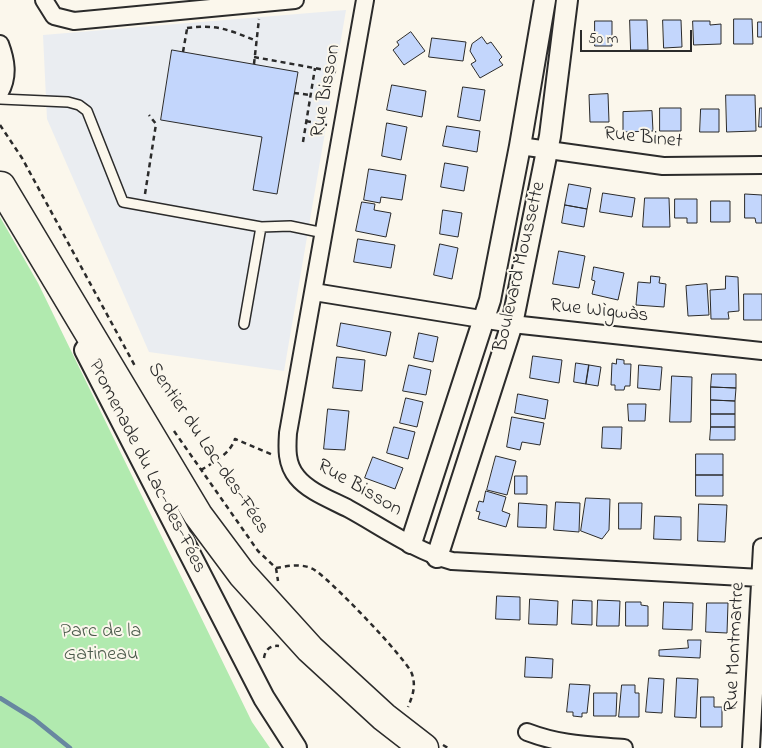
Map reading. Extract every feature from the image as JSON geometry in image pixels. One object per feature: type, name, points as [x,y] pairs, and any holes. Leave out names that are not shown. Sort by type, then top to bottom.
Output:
[{"type":"highway","points":[[1,185],[198,515],[242,574],[310,649],[384,717],[424,748]]},
{"type":"street","points":[[44,0],[54,16],[74,21],[295,0]]},
{"type":"street","name":"Rue Bisson","points":[[365,0],[288,433],[290,463],[298,478],[308,487],[411,543],[437,557],[452,561],[761,578]]},
{"type":"street","name":"Boulevard Moussette","points":[[411,543],[484,320],[520,146],[545,0]]},
{"type":"street","name":"Boulevard Moussette","points":[[437,557],[512,324],[547,151],[567,0]]},
{"type":"street","points":[[0,44],[6,61],[6,75],[0,92]]},
{"type":"street","name":"Rue Binet","points":[[520,146],[662,166],[762,165]]},
{"type":"street","name":"Promenade du Lac-des-Fées","points":[[1,185],[264,698],[296,748]]},
{"type":"street","name":"Rue Wìgwàs","points":[[314,292],[512,324],[762,351]]},
{"type":"street","name":"Rue Montmartre","points":[[751,748],[762,547]]},
{"type":"street","points":[[527,732],[552,741],[569,744],[624,748]]},
{"type":"lane","points":[[0,99],[68,102],[78,105],[87,111],[123,202],[261,227],[290,226],[324,233]]},
{"type":"lane","points":[[244,324],[261,227]]},
{"type":"path","points":[[254,64],[260,13]]},
{"type":"path","points":[[187,28],[208,25],[222,27],[256,41]]},
{"type":"path","points":[[183,52],[186,34]]},
{"type":"path","points":[[254,57],[340,73]]},
{"type":"path","points":[[303,142],[315,68]]},
{"type":"path","points":[[294,92],[310,95]]},
{"type":"path","points":[[143,205],[156,124],[149,115]]},
{"type":"path","points":[[306,121],[331,126]]},
{"type":"path","name":"Sentier du Lac-des-Fées","points":[[0,125],[22,158],[136,368]]},
{"type":"path","name":"Sentier du Lac-des-Fées","points":[[174,430],[258,551],[276,568],[294,565],[312,568],[391,644],[412,673],[414,689],[408,706]]},
{"type":"path","points":[[201,470],[219,459],[232,447],[235,439],[290,463]]},
{"type":"path","points":[[264,660],[265,652],[270,647],[282,647]]},
{"type":"shaded area","points":[[346,10],[284,371],[149,352],[47,119],[43,35]]},
{"type":"green space","name":"Parc de la Gatineau","points":[[0,217],[38,283],[252,722],[270,748],[0,748]]},
{"type":"building","points":[[734,19],[752,19],[753,44],[734,44]]},
{"type":"building","points":[[630,20],[647,20],[648,50],[631,50]]},
{"type":"building","points":[[663,20],[681,20],[682,47],[664,48]]},
{"type":"building","points":[[595,21],[612,21],[612,46],[595,46]]},
{"type":"building","points":[[693,21],[710,21],[710,25],[721,24],[721,44],[694,45]]},
{"type":"building","points":[[758,22],[762,22],[762,37],[758,37]]},
{"type":"building","points":[[411,32],[425,51],[404,65],[393,50],[399,45],[397,42]]},
{"type":"building","points":[[482,37],[487,44],[491,42],[502,57],[499,60],[503,65],[480,78],[471,64],[476,61],[470,51],[472,44]]},
{"type":"building","points":[[432,38],[466,42],[463,61],[429,57]]},
{"type":"building","points":[[172,50],[298,72],[277,194],[253,190],[262,137],[161,120]]},
{"type":"building","points":[[392,85],[426,91],[422,117],[387,110]]},
{"type":"building","points":[[463,87],[485,90],[480,121],[458,117]]},
{"type":"building","points":[[608,94],[609,122],[590,122],[589,95]]},
{"type":"building","points":[[726,95],[755,95],[756,131],[727,132]]},
{"type":"building","points":[[660,108],[681,108],[681,131],[660,131]]},
{"type":"building","points":[[760,108],[762,108],[762,127],[759,127]]},
{"type":"building","points":[[701,109],[719,109],[719,132],[700,132]]},
{"type":"building","points":[[652,111],[653,131],[623,132],[623,112]]},
{"type":"building","points":[[387,123],[407,127],[401,160],[382,156]]},
{"type":"building","points":[[447,126],[480,131],[477,152],[443,146]]},
{"type":"building","points":[[445,163],[468,167],[464,191],[441,187]]},
{"type":"building","points":[[369,169],[406,175],[402,200],[381,197],[380,203],[364,200]]},
{"type":"building","points":[[569,184],[591,188],[587,209],[565,205]]},
{"type":"building","points":[[603,193],[635,198],[632,217],[600,212]]},
{"type":"building","points":[[745,194],[762,195],[762,223],[756,223],[755,218],[745,218]]},
{"type":"building","points":[[645,198],[669,198],[670,227],[643,227]]},
{"type":"building","points":[[675,199],[697,199],[697,223],[687,223],[687,218],[675,218]]},
{"type":"building","points":[[711,201],[730,201],[730,222],[711,222]]},
{"type":"building","points":[[362,202],[375,204],[374,210],[391,213],[386,237],[356,231]]},
{"type":"building","points":[[565,205],[587,209],[584,227],[562,223]]},
{"type":"building","points":[[443,210],[462,213],[458,237],[440,234]]},
{"type":"building","points":[[358,239],[395,245],[391,268],[354,262]]},
{"type":"building","points":[[440,244],[458,248],[452,279],[434,275]]},
{"type":"building","points":[[559,251],[585,256],[579,288],[553,284]]},
{"type":"building","points":[[594,267],[624,273],[618,300],[592,294],[595,281],[592,280]]},
{"type":"building","points":[[651,276],[660,277],[659,283],[666,284],[664,307],[636,305],[638,282],[650,283]]},
{"type":"building","points":[[726,276],[738,277],[739,311],[728,312],[729,319],[711,319],[710,290],[725,289]]},
{"type":"building","points":[[707,284],[709,315],[688,316],[686,286]]},
{"type":"building","points":[[744,294],[762,294],[762,320],[744,320]]},
{"type":"building","points":[[341,323],[391,332],[386,356],[337,346]]},
{"type":"building","points":[[419,333],[438,337],[433,362],[414,358]]},
{"type":"building","points":[[533,356],[562,360],[559,383],[530,378]]},
{"type":"building","points":[[337,357],[365,360],[362,391],[333,388]]},
{"type":"building","points":[[617,359],[624,360],[624,364],[631,364],[630,386],[625,386],[624,390],[615,390],[615,385],[611,385],[612,363],[616,364]]},
{"type":"building","points":[[576,363],[589,365],[586,384],[574,382]]},
{"type":"building","points":[[409,365],[431,370],[426,395],[403,391]]},
{"type":"building","points":[[589,365],[601,367],[598,386],[586,384]]},
{"type":"building","points":[[639,365],[662,367],[660,390],[638,388]]},
{"type":"building","points":[[712,374],[736,374],[736,388],[711,387]]},
{"type":"building","points":[[672,376],[692,377],[691,422],[670,422]]},
{"type":"building","points":[[711,387],[736,388],[735,401],[711,400]]},
{"type":"building","points":[[518,394],[548,400],[545,419],[515,413]]},
{"type":"building","points":[[406,398],[423,402],[417,427],[400,423]]},
{"type":"building","points":[[711,400],[735,401],[735,414],[711,414]]},
{"type":"building","points":[[628,404],[646,404],[645,421],[629,421]]},
{"type":"building","points":[[328,409],[349,411],[345,450],[324,449]]},
{"type":"building","points":[[711,414],[735,414],[735,427],[711,427]]},
{"type":"building","points":[[512,417],[544,423],[540,445],[522,442],[520,450],[507,447]]},
{"type":"building","points":[[394,427],[415,432],[408,459],[387,453]]},
{"type":"building","points":[[603,427],[622,427],[621,449],[602,448]]},
{"type":"building","points":[[711,427],[735,427],[735,440],[710,440]]},
{"type":"building","points":[[696,454],[723,454],[723,475],[696,475]]},
{"type":"building","points":[[496,456],[516,461],[507,495],[487,490]]},
{"type":"building","points":[[373,457],[403,468],[395,489],[365,478]]},
{"type":"building","points":[[696,475],[723,475],[723,496],[696,496]]},
{"type":"building","points":[[515,476],[527,476],[527,494],[515,494]]},
{"type":"building","points":[[486,491],[506,497],[502,511],[510,514],[506,527],[478,519],[480,512],[476,511],[479,501],[483,502]]},
{"type":"building","points":[[586,498],[610,499],[609,530],[602,539],[581,531]]},
{"type":"building","points":[[556,502],[580,503],[579,532],[554,530]]},
{"type":"building","points":[[519,503],[547,505],[546,528],[518,527]]},
{"type":"building","points":[[619,503],[642,503],[641,529],[619,529]]},
{"type":"building","points":[[699,504],[727,505],[725,542],[698,541]]},
{"type":"building","points":[[655,516],[681,517],[681,540],[654,539]]},
{"type":"building","points":[[497,596],[520,597],[520,620],[496,619]]},
{"type":"building","points":[[530,599],[558,601],[557,625],[529,624]]},
{"type":"building","points":[[573,600],[592,601],[592,625],[572,624]]},
{"type":"building","points":[[598,600],[620,601],[619,626],[597,626]]},
{"type":"building","points":[[626,602],[641,602],[641,605],[648,606],[648,626],[626,626]]},
{"type":"building","points":[[664,602],[693,603],[692,630],[663,629]]},
{"type":"building","points":[[707,603],[728,603],[727,633],[706,632]]},
{"type":"building","points":[[688,640],[701,640],[700,658],[659,656],[659,650],[688,648]]},
{"type":"building","points":[[526,657],[553,659],[552,678],[525,677]]},
{"type":"building","points":[[649,678],[664,679],[662,713],[646,712]]},
{"type":"building","points":[[677,678],[698,679],[696,718],[675,717]]},
{"type":"building","points":[[570,684],[590,685],[587,713],[582,713],[582,717],[573,716],[573,712],[567,712]]},
{"type":"building","points":[[622,685],[635,685],[635,693],[639,693],[639,717],[619,717]]},
{"type":"building","points":[[594,693],[617,693],[616,716],[594,716]]},
{"type":"building","points":[[701,697],[714,697],[714,707],[722,707],[722,727],[701,727]]},
{"type":"waterway","points":[[0,698],[34,719],[70,748]]}]
